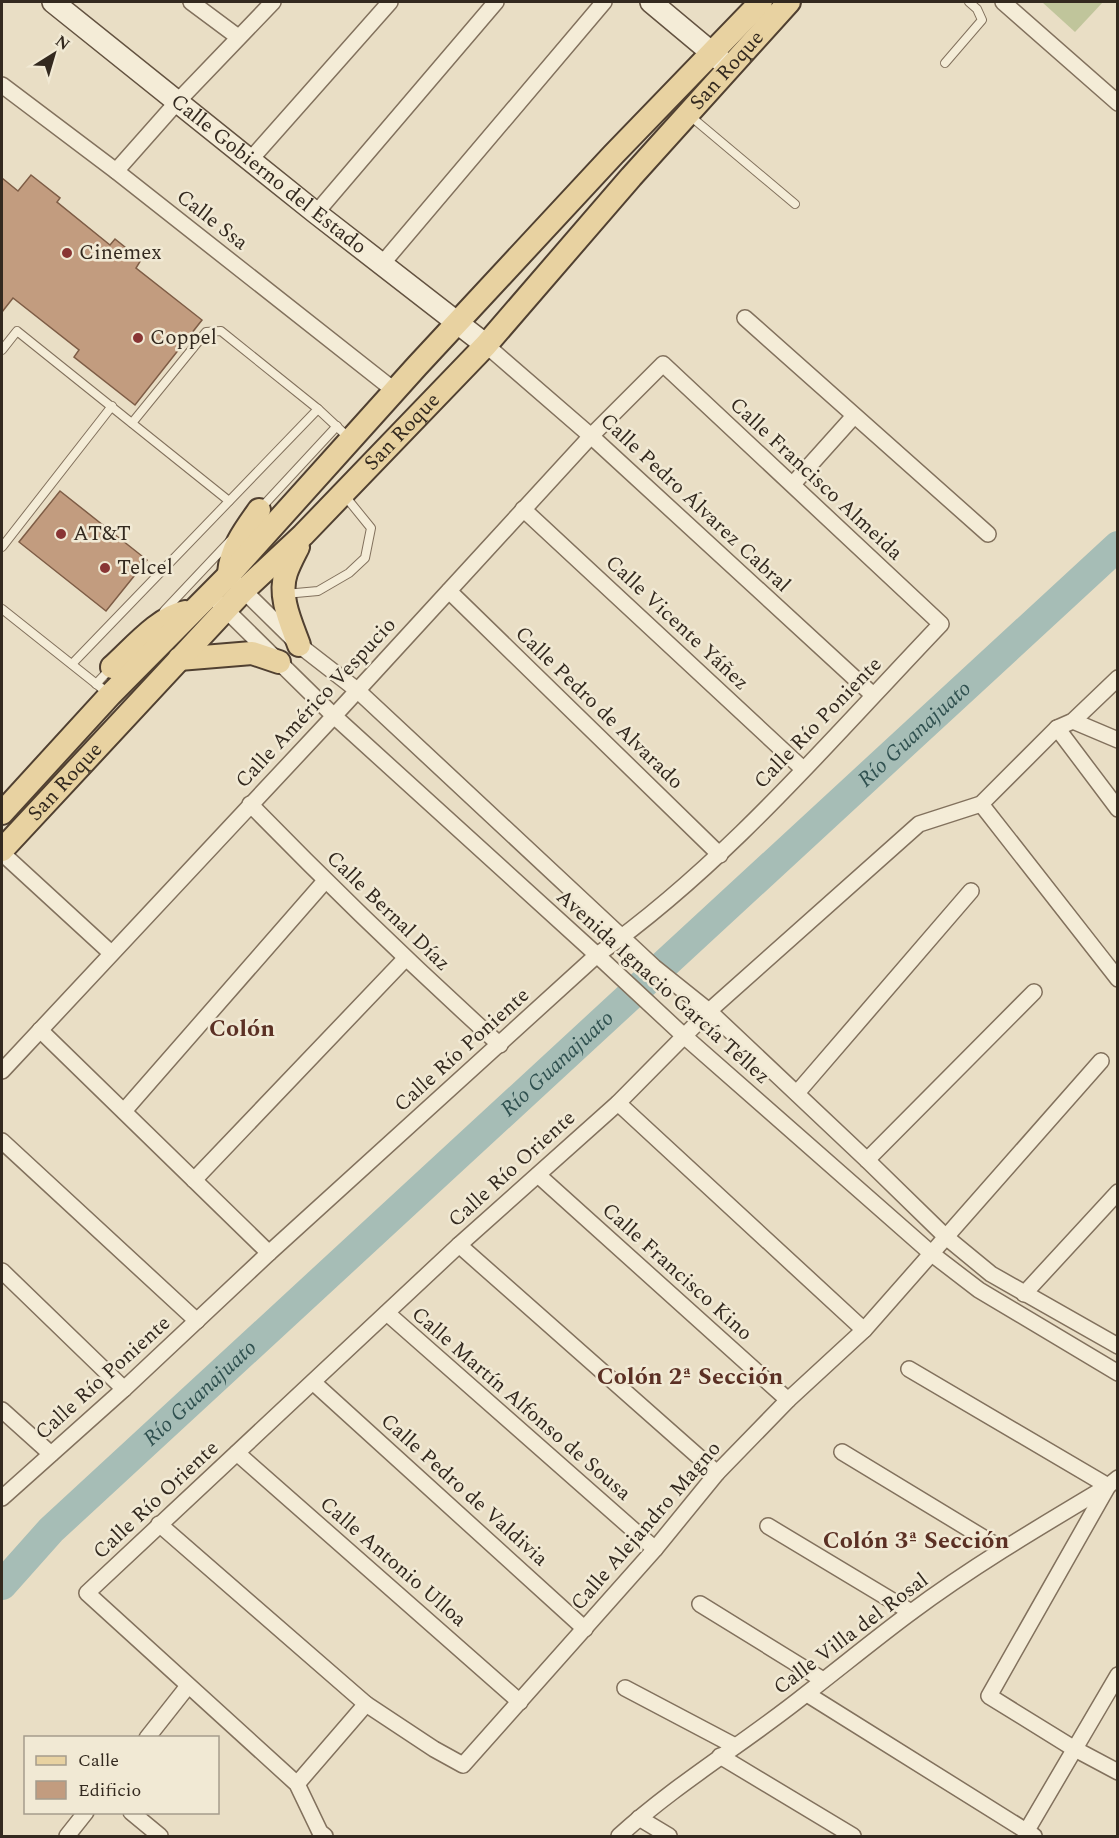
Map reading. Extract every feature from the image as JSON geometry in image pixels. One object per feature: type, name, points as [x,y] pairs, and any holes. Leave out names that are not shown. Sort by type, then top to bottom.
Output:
[{"type":"main road","name":"San Roque","points":[[2,851],[227,610],[236,583],[344,433],[394,391],[711,52],[761,2]]},
{"type":"main road","name":"San Roque","points":[[2,813],[103,689],[202,603],[236,583],[303,535],[344,494],[486,345],[631,177],[789,2]]},
{"type":"main road","points":[[236,583],[231,556],[237,542],[259,510]]},
{"type":"main road","points":[[299,645],[288,615],[284,594],[285,575],[303,535]]},
{"type":"main road","points":[[112,667],[158,626],[202,603]]},
{"type":"main road","points":[[179,659],[252,653],[279,662]]},
{"type":"street","name":"Calle Gobierno del Estado","points":[[53,2],[316,213],[486,345]]},
{"type":"street","points":[[192,2],[238,38]]},
{"type":"street","points":[[116,171],[178,101],[273,2]]},
{"type":"street","points":[[250,159],[390,2]]},
{"type":"street","points":[[316,213],[496,2]]},
{"type":"street","points":[[382,264],[604,2]]},
{"type":"street","points":[[651,2],[729,67]]},
{"type":"street","points":[[1003,2],[1118,103]]},
{"type":"street","name":"Calle Ssa","points":[[2,85],[116,171],[394,391]]},
{"type":"street","points":[[745,318],[988,534]]},
{"type":"street","name":"Calle Pedro Álvarez Cabral","points":[[486,345],[591,436],[873,695]]},
{"type":"street","name":"Calle Américo Vespucio","points":[[2,1071],[334,716],[591,436],[663,364]]},
{"type":"street","name":"Calle Francisco Almeida","points":[[663,364],[941,624]]},
{"type":"street","points":[[793,484],[854,416]]},
{"type":"street","name":"Calle Vicente Yáñez","points":[[523,509],[803,769]]},
{"type":"street","name":"Avenida Ignacio García Téllez","points":[[236,583],[299,645],[357,690],[654,967],[709,1011],[946,1238],[991,1274],[1117,1345]]},
{"type":"street","name":"Calle Pedro de Alvarado","points":[[449,591],[720,855]]},
{"type":"street","name":"Avenida Ignacio García Téllez","points":[[202,603],[227,610],[334,716],[600,957],[678,1031],[932,1254],[979,1290],[1118,1373]]},
{"type":"street","name":"Calle Río Poniente","points":[[2,1498],[500,1045],[720,855],[941,624]]},
{"type":"street","points":[[1118,678],[1073,721],[1057,728],[981,804],[1118,980]]},
{"type":"street","points":[[1073,721],[1118,740]]},
{"type":"street","points":[[1057,728],[1118,809]]},
{"type":"street","name":"Calle Bernal Díaz","points":[[250,804],[405,959],[500,1045]]},
{"type":"street","name":"Calle Río Oriente","points":[[188,1686],[87,1593],[459,1245],[618,1103],[678,1031],[709,1011],[919,824],[981,804]]},
{"type":"street","points":[[2,851],[111,953]]},
{"type":"street","points":[[124,1111],[325,881]]},
{"type":"street","points":[[797,1093],[971,891]]},
{"type":"street","points":[[194,1180],[405,959]]},
{"type":"street","points":[[867,1160],[1034,992]]},
{"type":"street","points":[[39,1030],[269,1253]]},
{"type":"street","name":"Calle Alejandro Magno","points":[[159,1524],[366,1704],[463,1765],[655,1549],[717,1473],[788,1400],[864,1330],[1101,1061]]},
{"type":"street","points":[[618,1103],[864,1330]]},
{"type":"street","points":[[2,1141],[197,1321]]},
{"type":"street","name":"Calle Francisco Kino","points":[[538,1175],[788,1400]]},
{"type":"street","points":[[1024,1294],[1118,1192]]},
{"type":"street","points":[[459,1245],[717,1473]]},
{"type":"street","points":[[2,1271],[124,1389]]},
{"type":"street","name":"Calle Martín Alfonso de Sousa","points":[[387,1313],[655,1549]]},
{"type":"street","points":[[909,1370],[1113,1482],[989,1696],[1073,1748],[1118,1772]]},
{"type":"street","name":"Calle Pedro de Valdivia","points":[[314,1383],[585,1629]]},
{"type":"street","points":[[2,1410],[51,1454]]},
{"type":"street","points":[[842,1452],[1002,1549]]},
{"type":"street","name":"Calle Antonio Ulloa","points":[[237,1453],[520,1702]]},
{"type":"street","name":"Calle Villa del Rosal","points":[[619,1836],[639,1818],[807,1694],[911,1612],[1002,1549],[1113,1482]]},
{"type":"street","points":[[768,1526],[911,1612]]},
{"type":"street","points":[[700,1604],[823,1680]]},
{"type":"street","points":[[807,1694],[1030,1834],[1073,1748],[1118,1675]]},
{"type":"street","points":[[148,1736],[188,1686],[297,1784],[321,1835]]},
{"type":"street","points":[[625,1688],[735,1746]]},
{"type":"street","points":[[297,1784],[366,1704]]},
{"type":"street","points":[[720,1756],[853,1836]]},
{"type":"street","points":[[67,1836],[84,1814]]},
{"type":"street","points":[[132,1814],[160,1836]]},
{"type":"street","points":[[639,1818],[669,1836]]},
{"type":"lane","points":[[945,63],[982,20],[977,9],[969,2]]},
{"type":"lane","points":[[688,114],[795,204]]},
{"type":"lane","points":[[2,350],[17,331],[229,501]]},
{"type":"lane","points":[[2,609],[103,689],[112,667],[259,510],[344,433],[318,408],[220,331],[206,332],[132,423]]},
{"type":"lane","points":[[2,547],[112,406]]},
{"type":"lane","points":[[72,664],[318,408]]},
{"type":"lane","points":[[284,594],[318,591],[350,573],[365,558],[371,528],[344,494]]},
{"type":"green space","points":[[1042,2],[1103,2],[1075,32]]},
{"type":"building","points":[[31,175],[60,198],[57,202],[110,245],[115,239],[141,260],[136,268],[202,320],[135,405],[74,357],[79,350],[13,298],[2,312],[2,178],[18,191]]},
{"type":"building","points":[[60,491],[147,560],[106,611],[19,542]]},
{"type":"waterway","name":"Río Guanajuato","points":[[2,1585],[51,1530],[1118,546]]},
{"type":"place","name":"Cinemex","points":[[67,253]]},
{"type":"place","name":"Coppel","points":[[138,338]]},
{"type":"place","name":"AT&T","points":[[61,534]]},
{"type":"place","name":"Telcel","points":[[105,568]]},
{"type":"district","name":"Colón","points":[[242,1029]]},
{"type":"district","name":"Colón 2ª Sección","points":[[690,1377]]},
{"type":"district","name":"Colón 3ª Sección","points":[[916,1541]]}]
